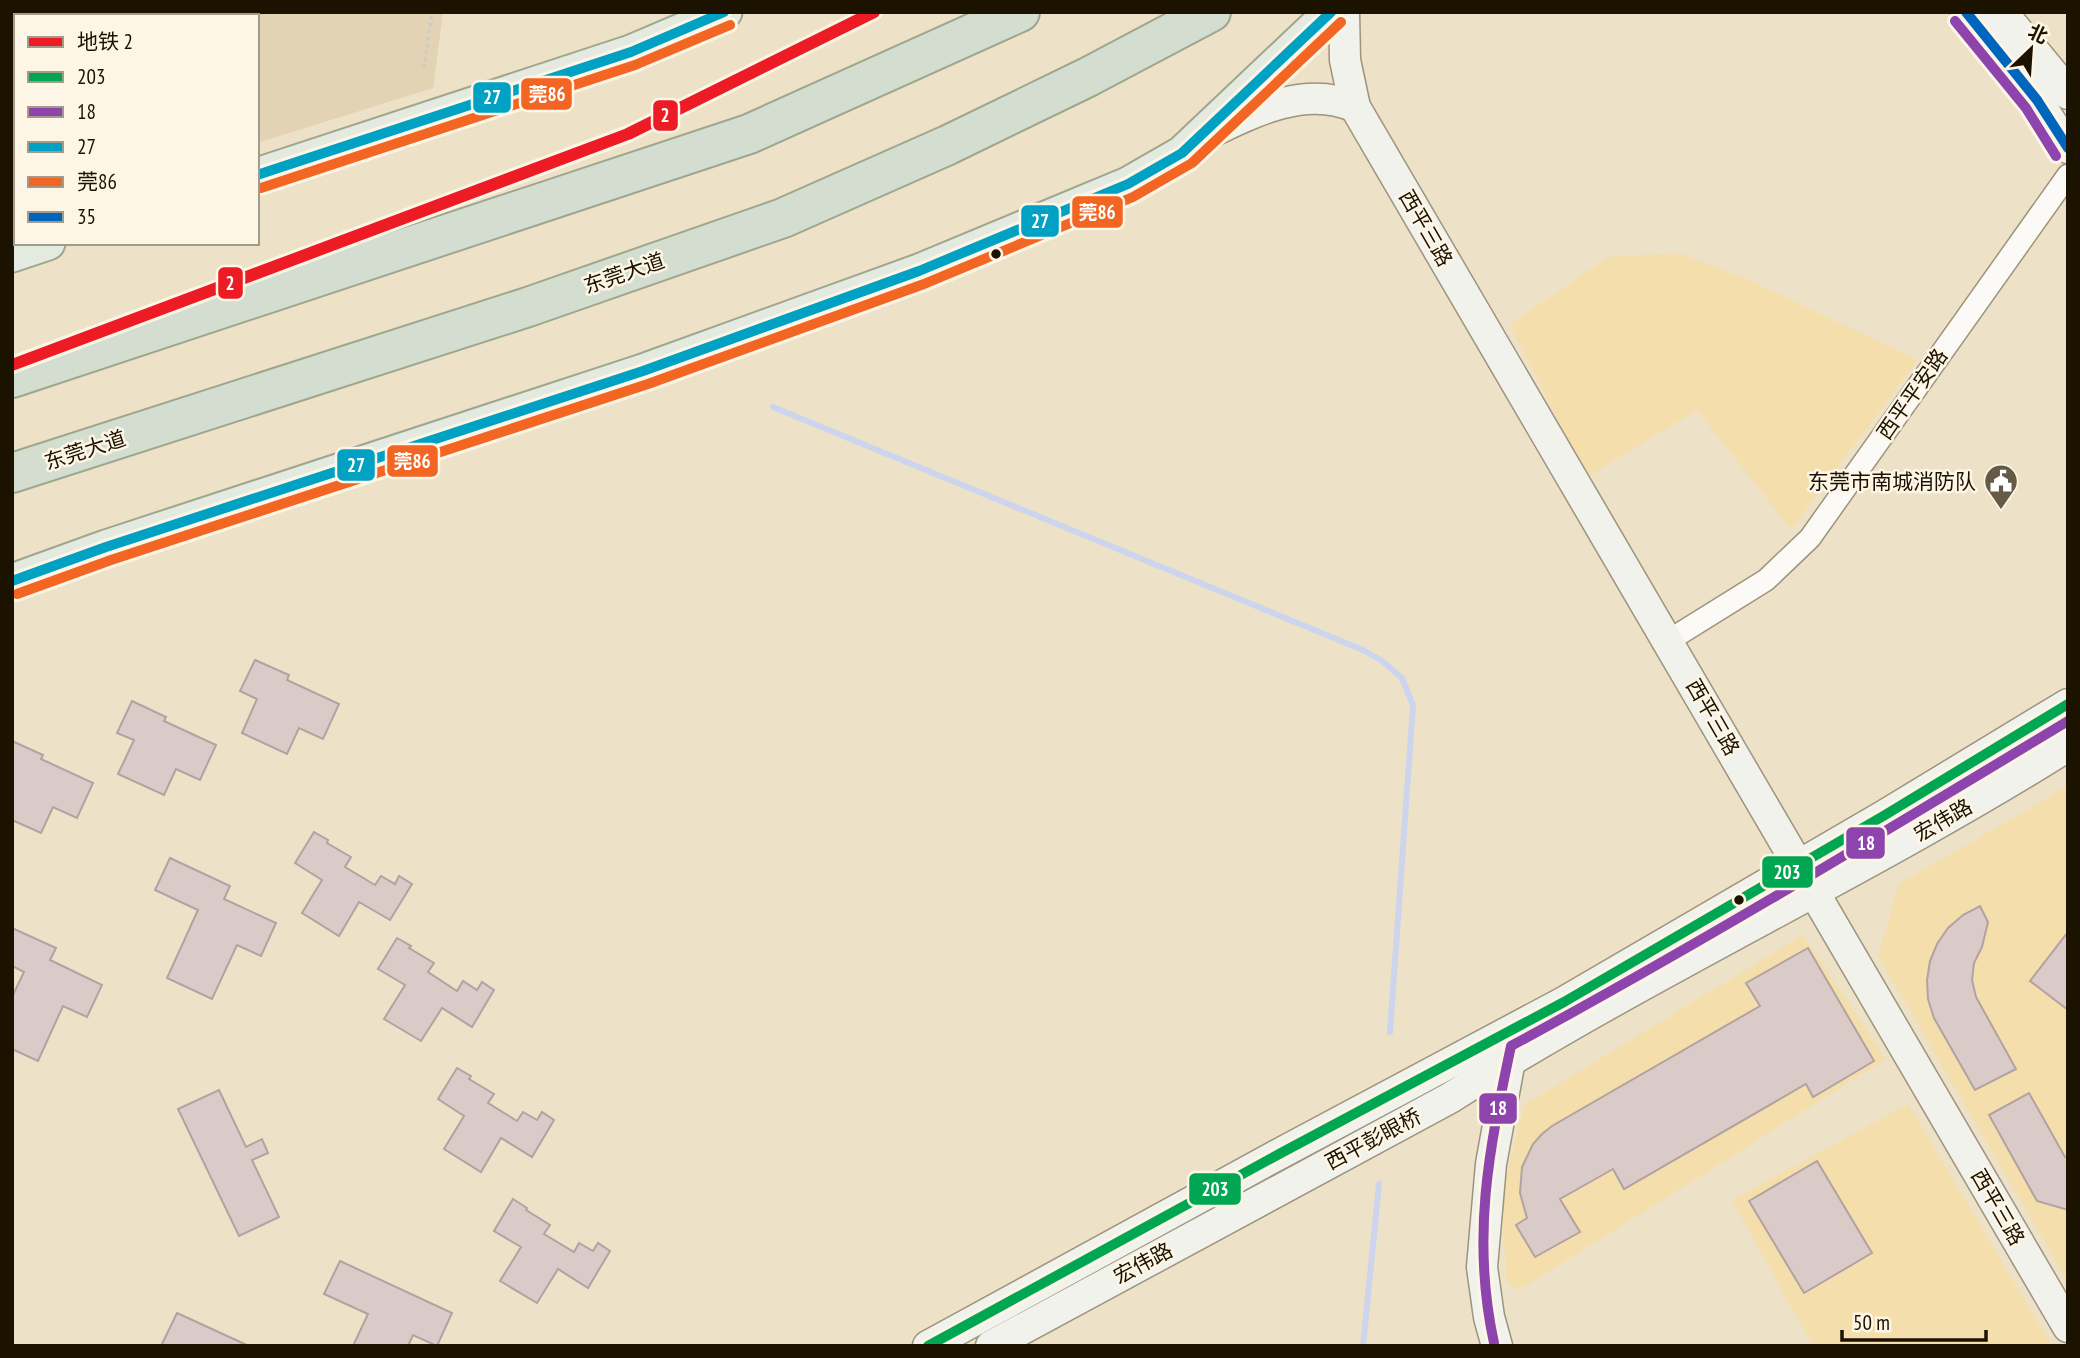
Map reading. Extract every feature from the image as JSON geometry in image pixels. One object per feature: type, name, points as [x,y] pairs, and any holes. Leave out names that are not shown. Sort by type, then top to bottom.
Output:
[{"type":"highway","points":[[12,378],[749,134],[1020,12]]},
{"type":"highway","name":"东莞大道","points":[[12,473],[528,307],[783,218],[948,145],[1088,77],[1211,12]]},
{"type":"main road","points":[[259,174],[631,52],[725,12]]},
{"type":"main road","points":[[12,581],[119,543],[643,371],[919,271],[1128,184],[1182,153],[1331,12]]},
{"type":"main road","points":[[12,255],[42,245]]},
{"type":"street","name":"西平三路","points":[[1344,12],[1345,60],[1355,107],[2068,1327]]},
{"type":"street","points":[[1966,12],[2038,100],[2068,148]]},
{"type":"street","points":[[2002,12],[2068,94]]},
{"type":"street","points":[[1197,139],[1251,113],[1298,99],[1338,99],[1355,107]]},
{"type":"street","name":"西平平安路","points":[[1668,641],[1766,580],[1810,538],[2068,175]]},
{"type":"street","name":"宏伟路","points":[[1450,1098],[1504,1049],[1564,1002],[1938,784],[2068,704]]},
{"type":"street","name":"宏伟路","points":[[1436,1071],[1504,1049],[1814,891],[1970,805],[2068,746]]},
{"type":"street","points":[[1480,1346],[1472,1317],[1467,1266],[1474,1163],[1504,1049]]},
{"type":"street","points":[[1497,1346],[1489,1317],[1482,1267],[1504,1049]]},
{"type":"street","name":"西平彭眼桥","points":[[1281,1153],[1436,1071]]},
{"type":"street","name":"西平彭眼桥","points":[[1295,1181],[1450,1098]]},
{"type":"street","name":"宏伟路","points":[[928,1346],[1281,1153]]},
{"type":"street","name":"宏伟路","points":[[991,1346],[1295,1181]]},
{"type":"path","points":[[424,68],[432,12]]},
{"type":"shaded area","points":[[12,12],[443,12],[433,88],[259,142],[259,14],[14,14],[12,220]]},
{"type":"shaded area","points":[[1680,253],[1751,281],[1918,360],[1791,529],[1697,410],[1587,477],[1510,325],[1608,257]]},
{"type":"shaded area","points":[[2068,786],[2068,1282],[1878,956],[1899,884]]},
{"type":"shaded area","points":[[1803,935],[1886,1059],[1519,1290],[1507,1283],[1501,1198],[1524,1105]]},
{"type":"shaded area","points":[[1908,1104],[2052,1346],[1813,1346],[1732,1200]]},
{"type":"building","points":[[255,660],[289,675],[287,680],[339,704],[323,739],[299,728],[287,754],[242,733],[257,699],[240,691]]},
{"type":"building","points":[[132,701],[166,717],[164,721],[216,745],[200,780],[176,769],[164,795],[118,774],[134,740],[117,733]]},
{"type":"building","points":[[12,741],[43,755],[41,759],[93,783],[77,818],[53,807],[41,833],[12,820]]},
{"type":"building","points":[[314,832],[351,857],[345,867],[375,885],[381,876],[395,884],[399,876],[412,884],[390,920],[359,902],[339,936],[302,913],[322,880],[295,863]]},
{"type":"building","points":[[170,858],[230,886],[224,899],[276,923],[261,956],[237,945],[212,999],[167,978],[198,910],[155,890]]},
{"type":"building","points":[[1980,906],[1988,922],[1982,947],[1974,963],[1972,980],[1976,997],[2016,1069],[1975,1090],[1934,1018],[1928,999],[1927,980],[1930,961],[1948,928],[1963,915]]},
{"type":"building","points":[[12,928],[56,948],[50,960],[102,985],[87,1017],[63,1006],[38,1061],[12,1049],[12,997],[24,972],[12,966]]},
{"type":"building","points":[[2068,932],[2068,1010],[2030,981]]},
{"type":"building","points":[[397,938],[434,963],[428,972],[457,991],[463,981],[477,990],[482,982],[494,990],[472,1027],[442,1008],[421,1041],[384,1019],[405,985],[378,969]]},
{"type":"building","points":[[1808,948],[1874,1061],[1813,1097],[1806,1084],[1624,1189],[1613,1169],[1560,1199],[1580,1232],[1535,1257],[1516,1225],[1527,1218],[1520,1193],[1522,1167],[1533,1144],[1552,1126],[1760,1006],[1746,983]]},
{"type":"building","points":[[457,1068],[471,1076],[469,1079],[494,1094],[488,1103],[517,1121],[523,1112],[537,1120],[542,1112],[554,1120],[532,1157],[501,1138],[481,1172],[444,1149],[464,1116],[438,1099]]},
{"type":"building","points":[[219,1090],[246,1147],[262,1139],[268,1153],[252,1160],[279,1217],[239,1236],[178,1109]]},
{"type":"building","points":[[2029,1093],[2068,1158],[2068,1210],[2037,1201],[1989,1115]]},
{"type":"building","points":[[1817,1161],[1872,1253],[1804,1293],[1749,1201]]},
{"type":"building","points":[[513,1199],[550,1225],[544,1234],[574,1252],[579,1243],[593,1251],[598,1243],[610,1251],[588,1288],[558,1269],[537,1303],[500,1281],[521,1247],[494,1231]]},
{"type":"building","points":[[340,1261],[452,1313],[437,1346],[413,1335],[408,1346],[353,1346],[368,1314],[324,1294]]},
{"type":"building","points":[[177,1313],[249,1346],[161,1346]]},
{"type":"waterway","points":[[773,407],[1363,650],[1381,660],[1402,678],[1413,705],[1390,1032]]},
{"type":"waterway","points":[[1363,1346],[1379,1184]]},
{"type":"metro line","name":"2","points":[[12,365],[628,134],[874,12]]},
{"type":"transit line","name":"27","points":[[259,174],[631,52],[724,12]]},
{"type":"transit line","name":"27","points":[[12,581],[106,547],[643,371],[919,271],[1128,184],[1182,153],[1331,12]]},
{"type":"transit line","name":"35","points":[[1966,12],[2037,100],[2068,148]]},
{"type":"transit line","name":"18","points":[[1955,21],[2026,108],[2056,156]]},
{"type":"transit line","name":"莞86","points":[[17,594],[111,560],[648,384],[924,284],[1133,197],[1192,163],[1341,22]]},
{"type":"transit line","name":"莞86","points":[[261,188],[635,65],[730,25]]},
{"type":"transit line","name":"203","points":[[928,1346],[1564,1002],[1885,815],[2068,704]]},
{"type":"transit line","name":"18","points":[[1494,1343],[1487,1304],[1483,1230],[1490,1158],[1511,1046],[1722,928],[2068,721]]},
{"type":"place","name":"东莞市南城消防队","points":[[2001,511]]}]
